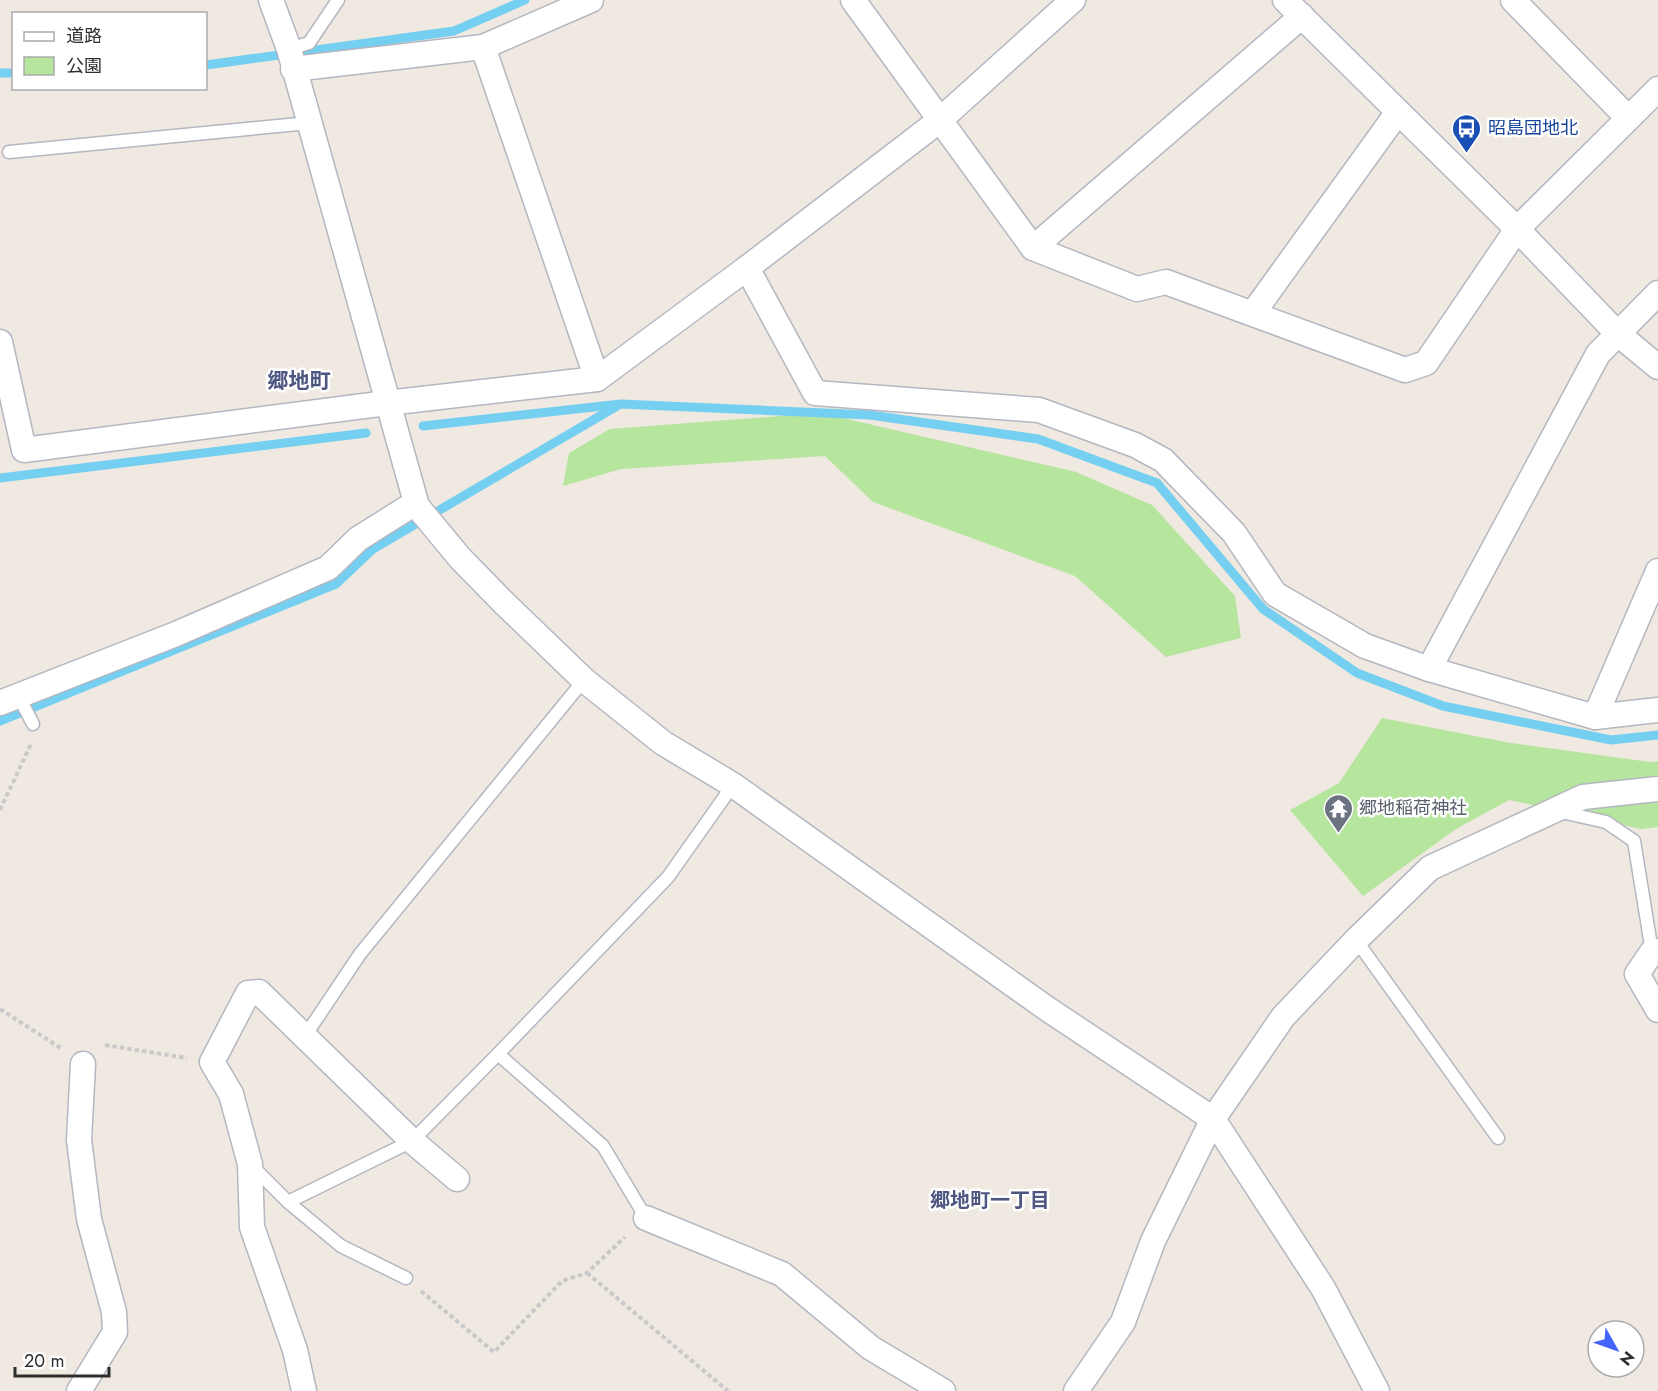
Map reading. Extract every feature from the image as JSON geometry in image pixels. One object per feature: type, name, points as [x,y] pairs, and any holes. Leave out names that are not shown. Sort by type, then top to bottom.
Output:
[{"type":"street","points":[[271,0],[292,61],[416,504],[460,558],[584,680],[663,743],[733,785],[1046,1008],[1213,1119],[1323,1288],[1377,1391]]},
{"type":"street","points":[[292,61],[483,47],[591,0]]},
{"type":"street","points":[[853,0],[1033,248],[1137,289],[1166,282],[1405,370],[1426,363],[1517,229],[1658,88]]},
{"type":"street","points":[[0,342],[24,450],[387,403],[597,379],[747,268],[940,120],[1073,0]]},
{"type":"street","points":[[1513,0],[1628,118]]},
{"type":"street","points":[[1033,248],[1293,8],[1517,229],[1617,334],[1658,367]]},
{"type":"street","points":[[483,47],[597,379]]},
{"type":"street","points":[[1253,313],[1398,112]]},
{"type":"street","points":[[747,268],[815,393],[1039,410],[1135,445],[1163,460],[1234,533],[1275,594],[1365,646],[1429,669],[1595,717],[1658,710]]},
{"type":"street","points":[[1429,669],[1598,354],[1658,293]]},
{"type":"street","points":[[13,700],[176,634],[328,568],[358,539],[416,504]]},
{"type":"street","points":[[1595,717],[1658,571]]},
{"type":"street","points":[[1076,1391],[1123,1322],[1153,1241],[1213,1119],[1283,1017],[1356,940],[1430,868],[1583,797],[1658,789]]},
{"type":"street","points":[[1655,952],[1637,974],[1658,1010]]},
{"type":"street","points":[[304,1391],[295,1350],[252,1227],[250,1164],[231,1094],[212,1062],[248,993],[259,992],[411,1141],[457,1179]]},
{"type":"street","points":[[79,1391],[115,1332],[114,1312],[89,1219],[79,1140],[83,1064]]},
{"type":"street","points":[[646,1218],[782,1274],[870,1348],[943,1391]]},
{"type":"lane","points":[[292,61],[309,43],[339,2]]},
{"type":"lane","points":[[9,152],[309,123]]},
{"type":"lane","points":[[305,1036],[360,954],[584,680]]},
{"type":"lane","points":[[13,700],[33,724]]},
{"type":"lane","points":[[288,1202],[411,1141],[668,877],[733,785]]},
{"type":"lane","points":[[1555,811],[1606,822],[1634,841],[1655,952]]},
{"type":"lane","points":[[1356,940],[1498,1138]]},
{"type":"lane","points":[[498,1054],[603,1146],[646,1218]]},
{"type":"lane","points":[[250,1164],[288,1202],[341,1245],[405,1278]]},
{"type":"path","points":[[0,810],[36,733],[33,724]]},
{"type":"path","points":[[405,1278],[494,1352],[562,1281],[587,1273],[646,1218]]},
{"type":"path","points":[[587,1273],[728,1391]]},
{"type":"green space","points":[[821,413],[1076,472],[1152,505],[1235,596],[1241,638],[1166,657],[1075,576],[873,502],[825,456],[621,469],[563,486],[569,453],[610,429]]},
{"type":"green space","points":[[1382,718],[1511,743],[1650,762],[1658,761],[1658,827],[1641,829],[1509,800],[1456,829],[1363,896],[1290,810],[1339,783]]},
{"type":"waterway","points":[[207,65],[454,31],[525,0]]},
{"type":"waterway","points":[[0,73],[12,73]]},
{"type":"waterway","points":[[423,426],[621,404],[870,415],[1038,439],[1157,483],[1263,609],[1357,673],[1443,706],[1611,740],[1658,735]]},
{"type":"waterway","points":[[0,721],[336,584],[373,549],[617,406]]},
{"type":"waterway","points":[[0,478],[366,433]]},
{"type":"place","name":"昭島団地北","points":[[1467,154]]},
{"type":"place","name":"郷地稲荷神社","points":[[1338,834]]},
{"type":"district","name":"郷地町","points":[[299,381]]},
{"type":"district","name":"郷地町一丁目","points":[[990,1200]]}]
